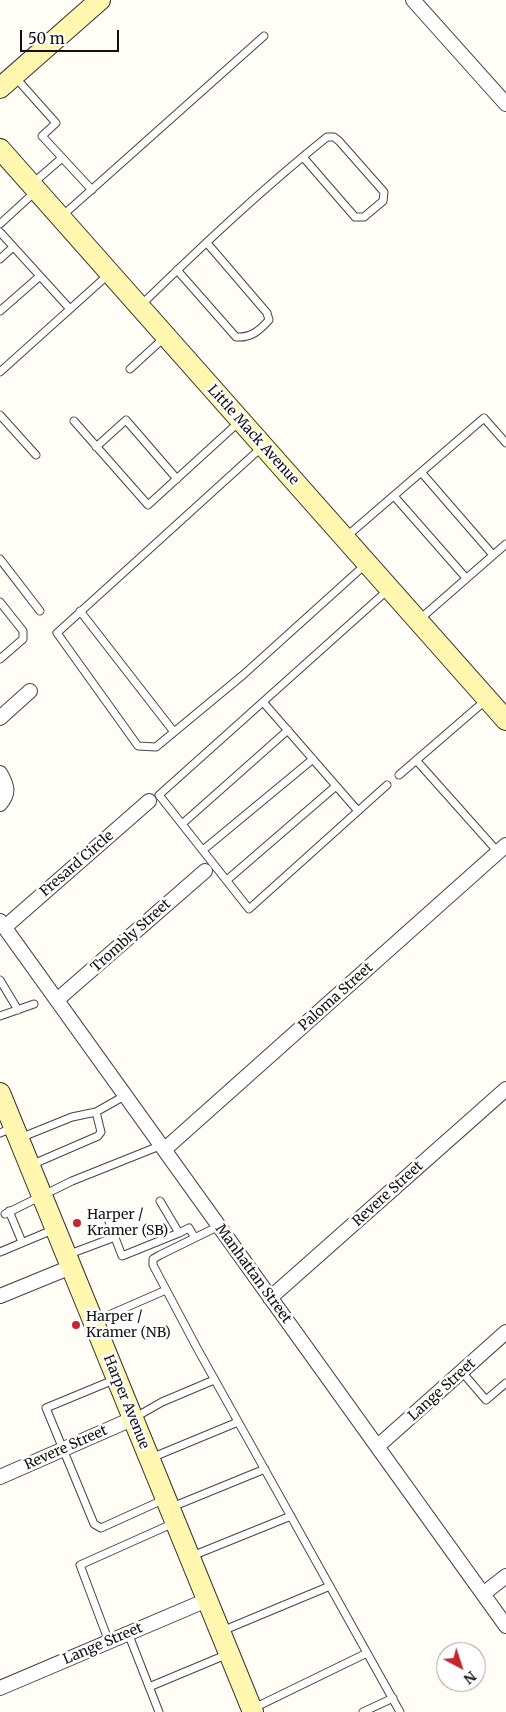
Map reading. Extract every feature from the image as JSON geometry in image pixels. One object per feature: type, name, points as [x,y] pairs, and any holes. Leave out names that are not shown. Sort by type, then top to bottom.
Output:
[{"type":"main road","points":[[7,82],[94,2]]},
{"type":"main road","name":"Little Mack Avenue","points":[[0,149],[506,720]]},
{"type":"main road","name":"Harper Avenue","points":[[0,1092],[11,1133],[30,1165],[57,1229],[148,1459],[253,1710]]},
{"type":"street","points":[[413,0],[506,104]]},
{"type":"street","points":[[0,718],[30,690]]},
{"type":"street","points":[[0,773],[7,788],[0,804]]},
{"type":"street","name":"Fresard Circle","points":[[2,928],[154,798]]},
{"type":"street","name":"Paloma Street","points":[[163,1147],[502,848]]},
{"type":"street","name":"Trombly Street","points":[[57,1000],[205,871]]},
{"type":"street","name":"Manhattan Street","points":[[2,928],[126,1095],[506,1626]]},
{"type":"street","name":"Revere Street","points":[[270,1298],[506,1089]]},
{"type":"street","points":[[0,1296],[69,1262]]},
{"type":"street","name":"Lange Street","points":[[378,1446],[506,1332]]},
{"type":"street","name":"Revere Street","points":[[0,1477],[132,1419]]},
{"type":"street","points":[[483,1594],[506,1576]]},
{"type":"street","name":"Lange Street","points":[[0,1688],[206,1600]]},
{"type":"lane","points":[[60,218],[264,36]]},
{"type":"lane","points":[[7,82],[56,123],[42,136],[92,190]]},
{"type":"lane","points":[[139,307],[177,270],[208,243],[303,157],[327,136],[334,137],[384,192],[383,200],[364,217],[356,217],[303,157]]},
{"type":"lane","points":[[0,224],[62,158]]},
{"type":"lane","points":[[0,232],[70,309]]},
{"type":"lane","points":[[177,270],[236,337],[247,338],[259,331],[269,320],[267,313],[208,243]]},
{"type":"lane","points":[[0,258],[13,246]]},
{"type":"lane","points":[[0,372],[109,274]]},
{"type":"lane","points":[[0,311],[40,276]]},
{"type":"lane","points":[[130,369],[166,337]]},
{"type":"lane","points":[[0,415],[36,455]]},
{"type":"lane","points":[[344,538],[484,418],[506,443]]},
{"type":"lane","points":[[96,447],[126,420],[177,479]]},
{"type":"lane","points":[[74,421],[148,505],[241,421]]},
{"type":"lane","points":[[263,446],[57,633],[138,746],[156,747],[243,675],[367,563]]},
{"type":"lane","points":[[421,472],[493,555]]},
{"type":"lane","points":[[394,496],[466,578]]},
{"type":"lane","points":[[418,620],[506,544]]},
{"type":"lane","points":[[1,562],[40,611]]},
{"type":"lane","points":[[387,785],[249,909],[182,824],[154,798],[389,589]]},
{"type":"lane","points":[[0,602],[23,631],[23,639],[0,659]]},
{"type":"lane","points":[[80,611],[174,732]]},
{"type":"lane","points":[[399,775],[487,698]]},
{"type":"lane","points":[[263,702],[358,811]]},
{"type":"lane","points":[[182,824],[288,730]]},
{"type":"lane","points":[[203,850],[312,759]]},
{"type":"lane","points":[[416,760],[502,848]]},
{"type":"lane","points":[[227,880],[336,786]]},
{"type":"lane","points":[[0,980],[18,1010]]},
{"type":"lane","points":[[0,1016],[34,1004]]},
{"type":"lane","points":[[11,1133],[96,1112],[126,1095]]},
{"type":"lane","points":[[30,1165],[98,1136],[101,1132],[96,1112]]},
{"type":"lane","points":[[22,1242],[7,1212],[42,1197],[72,1181],[163,1147]]},
{"type":"lane","points":[[160,1201],[179,1233]]},
{"type":"lane","points":[[108,1219],[122,1256],[190,1228],[195,1238]]},
{"type":"lane","points":[[219,1226],[153,1259],[152,1265],[214,1380],[400,1712]]},
{"type":"lane","points":[[0,1252],[57,1229]]},
{"type":"lane","points":[[69,1262],[115,1237]]},
{"type":"lane","points":[[94,1321],[166,1290]]},
{"type":"lane","points":[[462,1372],[486,1400],[506,1382]]},
{"type":"lane","points":[[116,1378],[46,1408],[94,1524],[101,1528],[170,1510]]},
{"type":"lane","points":[[132,1419],[162,1402],[214,1380]]},
{"type":"lane","points":[[148,1459],[238,1422]]},
{"type":"lane","points":[[109,1642],[80,1565],[170,1510],[265,1469]]},
{"type":"lane","points":[[189,1557],[291,1516]]},
{"type":"lane","points":[[220,1632],[330,1586]]},
{"type":"lane","points":[[128,1633],[159,1712]]},
{"type":"lane","points":[[150,1687],[228,1653]]},
{"type":"lane","points":[[253,1710],[367,1653]]},
{"type":"lane","points":[[363,1712],[392,1698]]},
{"type":"place","name":"Harper / Kramer (SB)","points":[[77,1223]]},
{"type":"place","name":"Harper / Kramer (NB)","points":[[76,1325]]}]
